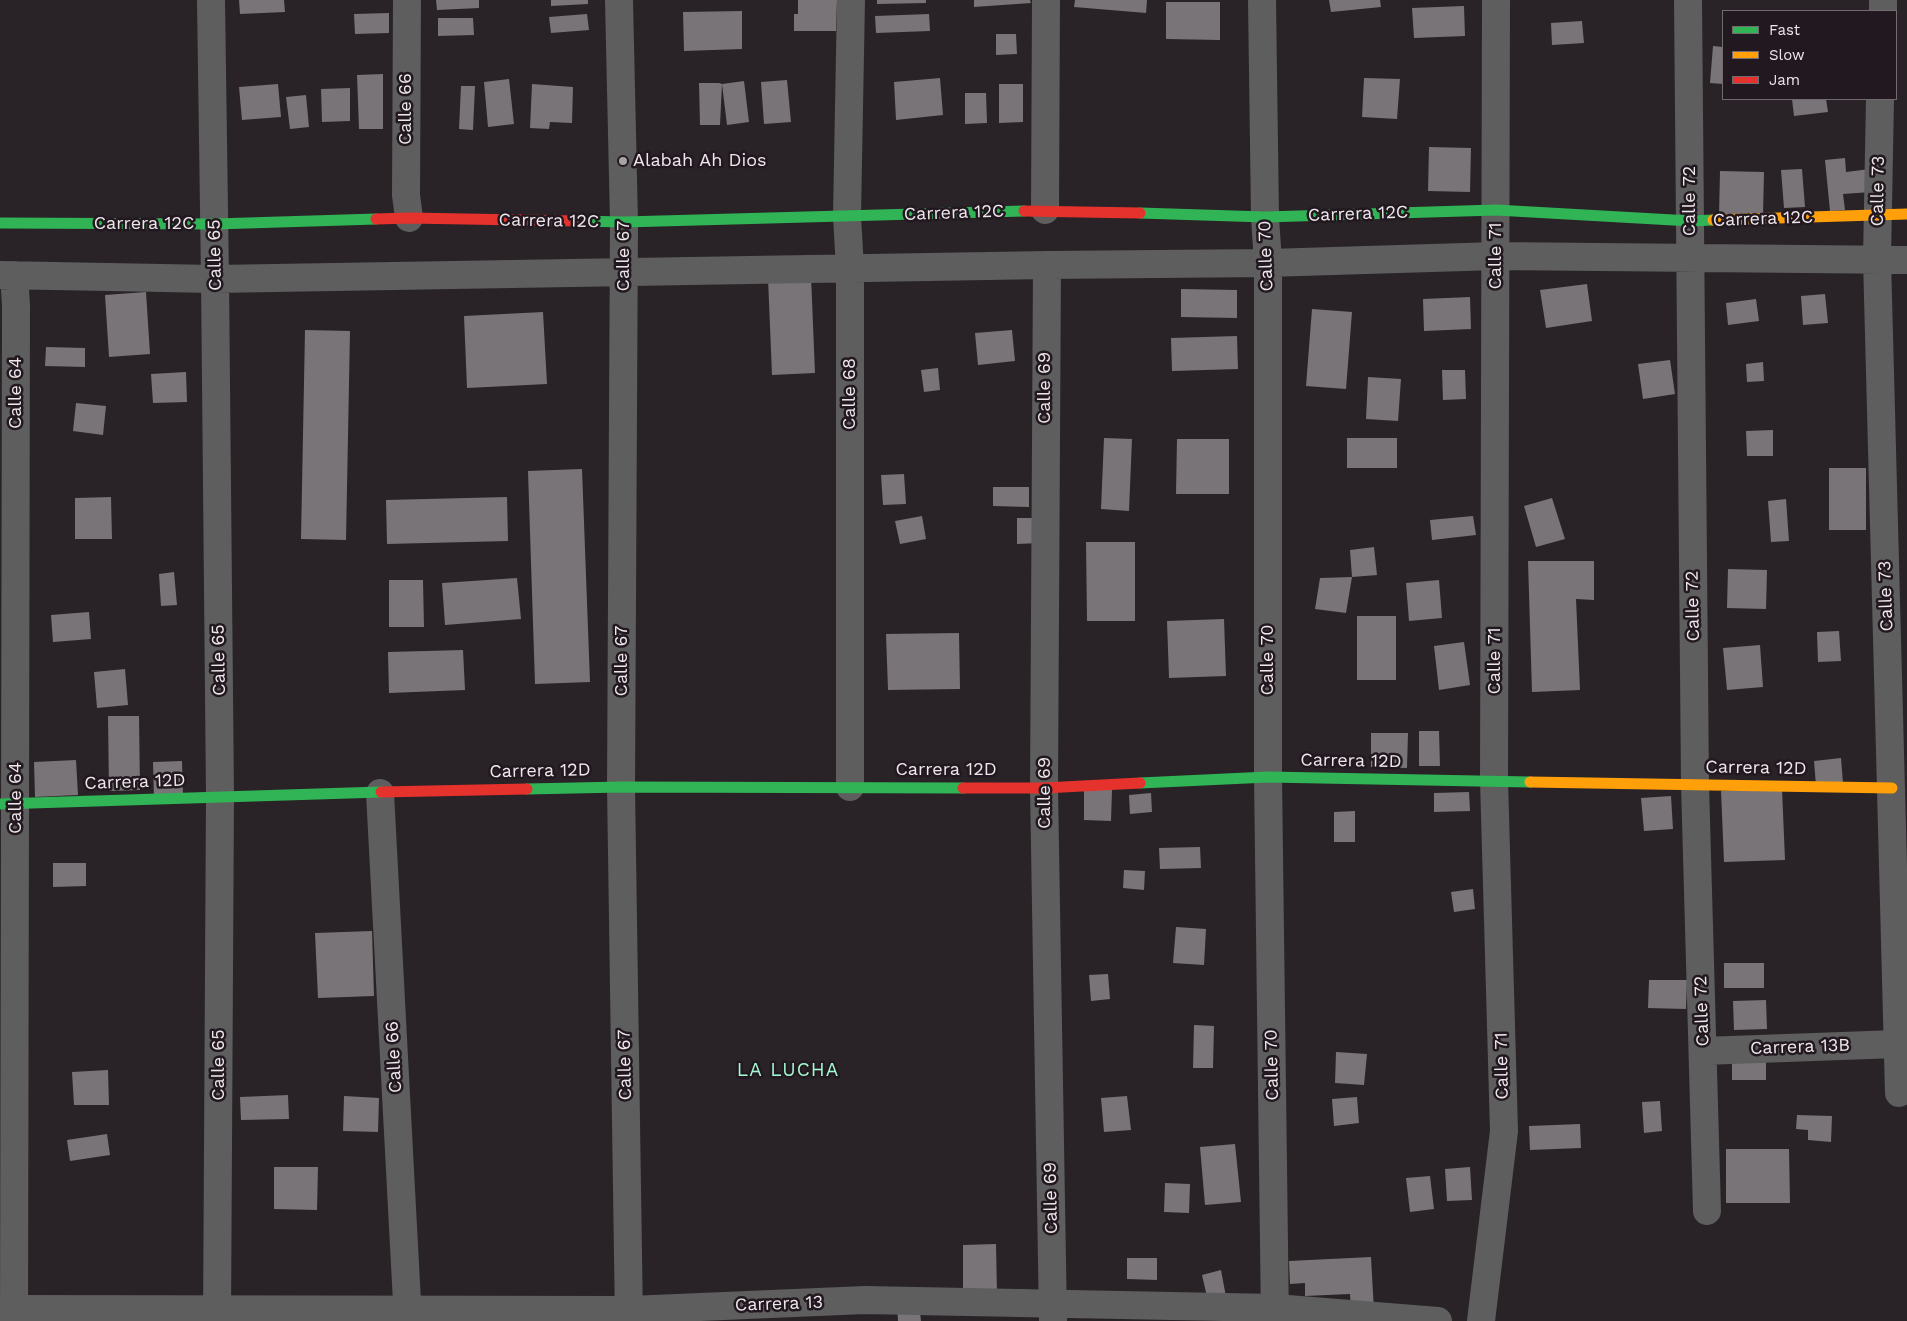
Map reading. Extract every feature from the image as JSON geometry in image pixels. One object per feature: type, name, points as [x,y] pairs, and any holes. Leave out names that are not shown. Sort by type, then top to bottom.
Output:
[{"type":"street","name":"Calle 65","points":[[211,0],[220,796],[217,1314]]},
{"type":"street","name":"Calle 66","points":[[407,0],[406,195],[409,218]]},
{"type":"street","name":"Calle 67","points":[[619,0],[624,222],[621,787],[630,1316]]},
{"type":"street","name":"Calle 68","points":[[850,787],[850,269],[847,216],[851,0]]},
{"type":"street","points":[[1045,210],[1046,0]]},
{"type":"street","name":"Calle 70","points":[[1262,0],[1265,217],[1268,264],[1268,777],[1275,1315]]},
{"type":"street","name":"Calle 71","points":[[1481,1321],[1504,1132],[1494,780],[1496,0]]},
{"type":"street","name":"Calle 72","points":[[1688,0],[1695,784],[1708,1212]]},
{"type":"street","name":"Calle 73","points":[[1880,100],[1877,259],[1899,1093]]},
{"type":"street","name":"Carrera 12C","points":[[0,223],[215,224],[409,218],[624,222],[1045,210],[1265,217],[1496,210],[1691,221],[1907,214]]},
{"type":"street","points":[[7,275],[215,279],[624,274],[1046,265],[1268,264],[1496,256],[1907,260]]},
{"type":"street","name":"Calle 69","points":[[1046,265],[1044,788],[1053,1312]]},
{"type":"street","name":"Calle 64","points":[[7,275],[16,305],[8,804],[9,1313]]},
{"type":"street","name":"Carrera 12D","points":[[8,804],[220,796],[621,787],[1044,788],[1268,777],[1892,788]]},
{"type":"street","name":"Calle 66","points":[[380,793],[408,1315]]},
{"type":"street","name":"Carrera 13B","points":[[1703,1051],[1897,1044]]},
{"type":"street","name":"Carrera 13","points":[[9,1313],[630,1316],[865,1310],[1275,1315],[1438,1321]]},
{"type":"building","points":[[239,0],[284,0],[285,12],[240,14]]},
{"type":"building","points":[[436,0],[479,0],[479,8],[437,10]]},
{"type":"building","points":[[551,0],[588,0],[588,4],[551,6]]},
{"type":"building","points":[[798,0],[837,0],[836,31],[794,31],[794,14],[798,14]]},
{"type":"building","points":[[877,0],[926,0],[926,3],[877,4]]},
{"type":"building","points":[[974,0],[1030,0],[1031,3],[974,7]]},
{"type":"building","points":[[1075,0],[1147,0],[1146,13],[1074,7]]},
{"type":"building","points":[[1329,0],[1380,0],[1381,7],[1331,12]]},
{"type":"building","points":[[1166,2],[1220,2],[1220,40],[1166,39]]},
{"type":"building","points":[[1464,6],[1465,36],[1414,38],[1412,8]]},
{"type":"building","points":[[742,11],[742,49],[684,51],[683,12]]},
{"type":"building","points":[[389,13],[389,33],[355,34],[354,14]]},
{"type":"building","points":[[587,14],[589,30],[551,33],[549,17]]},
{"type":"building","points":[[929,14],[930,31],[876,33],[875,16]]},
{"type":"building","points":[[438,18],[473,18],[474,35],[438,36]]},
{"type":"building","points":[[1582,21],[1584,43],[1552,45],[1551,23]]},
{"type":"building","points":[[996,34],[1016,34],[1017,54],[996,55]]},
{"type":"building","points":[[1713,46],[1722,47],[1722,84],[1710,83]]},
{"type":"building","points":[[383,74],[383,129],[359,129],[357,75]]},
{"type":"building","points":[[940,78],[943,115],[896,120],[894,82]]},
{"type":"building","points":[[1364,78],[1400,79],[1397,119],[1362,117]]},
{"type":"building","points":[[509,79],[514,124],[488,127],[484,82]]},
{"type":"building","points":[[787,80],[791,122],[764,124],[761,82]]},
{"type":"building","points":[[744,81],[749,122],[727,125],[722,84]]},
{"type":"building","points":[[699,83],[722,84],[720,125],[700,125]]},
{"type":"building","points":[[278,84],[281,117],[242,120],[239,87]]},
{"type":"building","points":[[532,84],[573,87],[572,123],[550,122],[549,129],[530,128]]},
{"type":"building","points":[[999,84],[1023,84],[1023,122],[999,123]]},
{"type":"building","points":[[461,86],[475,86],[473,130],[459,129]]},
{"type":"building","points":[[350,88],[350,121],[322,122],[321,89]]},
{"type":"building","points":[[965,93],[986,93],[987,123],[965,124]]},
{"type":"building","points":[[306,95],[309,127],[290,129],[286,97]]},
{"type":"building","points":[[1792,100],[1826,100],[1828,112],[1794,116]]},
{"type":"building","points":[[1429,147],[1471,148],[1470,192],[1428,191]]},
{"type":"building","points":[[1845,158],[1846,172],[1870,169],[1871,192],[1843,194],[1845,210],[1830,211],[1825,160]]},
{"type":"building","points":[[1802,169],[1805,207],[1784,208],[1781,170]]},
{"type":"building","points":[[1720,171],[1764,172],[1763,216],[1719,216]]},
{"type":"building","points":[[811,276],[815,373],[772,375],[768,278]]},
{"type":"building","points":[[1587,284],[1592,321],[1546,328],[1540,290]]},
{"type":"building","points":[[1181,289],[1237,290],[1237,318],[1181,317]]},
{"type":"building","points":[[146,292],[150,354],[109,357],[105,295]]},
{"type":"building","points":[[1825,294],[1828,323],[1803,325],[1801,296]]},
{"type":"building","points":[[1470,297],[1471,329],[1424,331],[1423,299]]},
{"type":"building","points":[[1756,299],[1759,321],[1728,325],[1726,303]]},
{"type":"building","points":[[1312,309],[1352,312],[1346,389],[1306,386]]},
{"type":"building","points":[[543,312],[547,384],[467,388],[464,316]]},
{"type":"building","points":[[305,330],[350,331],[346,540],[301,539]]},
{"type":"building","points":[[1012,330],[1015,361],[978,365],[975,333]]},
{"type":"building","points":[[1237,336],[1238,369],[1172,371],[1171,338]]},
{"type":"building","points":[[46,347],[85,348],[85,367],[45,366]]},
{"type":"building","points":[[1670,360],[1675,394],[1643,399],[1638,364]]},
{"type":"building","points":[[1763,362],[1764,381],[1747,382],[1746,364]]},
{"type":"building","points":[[938,368],[940,390],[924,392],[921,370]]},
{"type":"building","points":[[1442,370],[1465,370],[1466,399],[1443,400]]},
{"type":"building","points":[[186,372],[187,402],[153,403],[151,374]]},
{"type":"building","points":[[1368,377],[1401,379],[1398,421],[1366,419]]},
{"type":"building","points":[[76,403],[106,406],[103,435],[73,431]]},
{"type":"building","points":[[1773,430],[1773,456],[1747,456],[1746,431]]},
{"type":"building","points":[[1104,438],[1132,439],[1129,511],[1101,509]]},
{"type":"building","points":[[1347,438],[1397,438],[1397,468],[1347,468]]},
{"type":"building","points":[[1177,439],[1229,439],[1229,494],[1176,494]]},
{"type":"building","points":[[1829,468],[1866,468],[1866,530],[1829,530]]},
{"type":"building","points":[[582,469],[590,682],[535,684],[528,471]]},
{"type":"building","points":[[904,474],[906,504],[883,505],[881,475]]},
{"type":"building","points":[[993,487],[1029,487],[1029,507],[993,506]]},
{"type":"building","points":[[111,497],[112,539],[75,539],[75,498]]},
{"type":"building","points":[[507,497],[508,541],[387,544],[386,500]]},
{"type":"building","points":[[1552,498],[1565,539],[1536,547],[1524,506]]},
{"type":"building","points":[[1786,499],[1789,541],[1771,542],[1768,501]]},
{"type":"building","points":[[922,516],[926,539],[900,544],[895,521]]},
{"type":"building","points":[[1473,516],[1476,535],[1432,540],[1430,520]]},
{"type":"building","points":[[1017,518],[1040,518],[1040,543],[1017,544]]},
{"type":"building","points":[[1086,542],[1135,542],[1135,621],[1087,621]]},
{"type":"building","points":[[1374,547],[1377,575],[1352,577],[1350,550]]},
{"type":"building","points":[[1528,561],[1594,561],[1594,600],[1576,599],[1580,690],[1532,692]]},
{"type":"building","points":[[1728,569],[1767,570],[1766,609],[1727,608]]},
{"type":"building","points":[[174,572],[177,605],[161,606],[159,574]]},
{"type":"building","points":[[1352,577],[1346,613],[1315,609],[1320,578]]},
{"type":"building","points":[[517,578],[521,619],[445,625],[442,583]]},
{"type":"building","points":[[389,580],[423,580],[424,627],[389,627]]},
{"type":"building","points":[[1439,580],[1442,618],[1409,621],[1406,583]]},
{"type":"building","points":[[89,612],[91,639],[53,642],[51,615]]},
{"type":"building","points":[[1357,616],[1396,616],[1396,680],[1357,680]]},
{"type":"building","points":[[1224,619],[1226,676],[1169,678],[1167,621]]},
{"type":"building","points":[[1839,631],[1841,661],[1818,662],[1817,632]]},
{"type":"building","points":[[959,633],[960,689],[888,690],[886,634]]},
{"type":"building","points":[[1464,642],[1470,685],[1439,690],[1434,646]]},
{"type":"building","points":[[1760,645],[1763,687],[1727,690],[1723,648]]},
{"type":"building","points":[[463,650],[465,690],[389,693],[388,652]]},
{"type":"building","points":[[125,669],[128,705],[97,708],[94,672]]},
{"type":"building","points":[[108,716],[139,716],[140,790],[109,791]]},
{"type":"building","points":[[1419,731],[1439,731],[1440,766],[1419,766]]},
{"type":"building","points":[[1371,733],[1408,733],[1407,768],[1371,767]]},
{"type":"building","points":[[1841,758],[1843,783],[1816,786],[1814,761]]},
{"type":"building","points":[[76,760],[78,795],[35,797],[34,762]]},
{"type":"building","points":[[182,761],[183,797],[154,798],[153,762]]},
{"type":"building","points":[[1782,789],[1785,860],[1724,862],[1721,791]]},
{"type":"building","points":[[1084,790],[1112,790],[1111,821],[1084,820]]},
{"type":"building","points":[[1469,792],[1470,811],[1434,812],[1434,793]]},
{"type":"building","points":[[1151,793],[1152,812],[1130,814],[1129,795]]},
{"type":"building","points":[[1671,796],[1673,829],[1644,831],[1641,798]]},
{"type":"building","points":[[1355,811],[1355,842],[1334,842],[1334,812]]},
{"type":"building","points":[[1200,847],[1201,868],[1160,869],[1159,848]]},
{"type":"building","points":[[53,863],[86,863],[86,886],[53,887]]},
{"type":"building","points":[[1124,870],[1145,871],[1144,890],[1123,888]]},
{"type":"building","points":[[1473,889],[1475,909],[1454,912],[1451,892]]},
{"type":"building","points":[[1176,927],[1206,929],[1204,965],[1173,963]]},
{"type":"building","points":[[372,931],[374,996],[318,998],[315,933]]},
{"type":"building","points":[[1724,963],[1764,963],[1764,988],[1724,988]]},
{"type":"building","points":[[1108,974],[1110,999],[1091,1001],[1089,975]]},
{"type":"building","points":[[1649,980],[1687,980],[1686,1009],[1648,1008]]},
{"type":"building","points":[[1766,1000],[1767,1029],[1734,1030],[1733,1001]]},
{"type":"building","points":[[1194,1025],[1214,1026],[1213,1068],[1193,1068]]},
{"type":"building","points":[[1336,1052],[1367,1054],[1364,1085],[1335,1083]]},
{"type":"building","points":[[1732,1053],[1766,1054],[1766,1080],[1732,1080]]},
{"type":"building","points":[[108,1070],[109,1105],[74,1105],[72,1072]]},
{"type":"building","points":[[288,1095],[289,1119],[241,1120],[240,1097]]},
{"type":"building","points":[[344,1096],[379,1098],[378,1132],[343,1131]]},
{"type":"building","points":[[1127,1096],[1131,1130],[1104,1132],[1101,1098]]},
{"type":"building","points":[[1357,1097],[1359,1123],[1334,1126],[1332,1099]]},
{"type":"building","points":[[1660,1101],[1662,1131],[1644,1133],[1642,1102]]},
{"type":"building","points":[[1797,1115],[1832,1116],[1831,1142],[1808,1140],[1808,1130],[1796,1129]]},
{"type":"building","points":[[1580,1124],[1581,1148],[1530,1150],[1529,1126]]},
{"type":"building","points":[[107,1134],[110,1155],[70,1161],[67,1140]]},
{"type":"building","points":[[1235,1144],[1241,1202],[1205,1205],[1200,1147]]},
{"type":"building","points":[[1726,1149],[1789,1149],[1790,1203],[1726,1203]]},
{"type":"building","points":[[274,1167],[318,1167],[317,1210],[274,1209]]},
{"type":"building","points":[[1470,1167],[1472,1200],[1447,1201],[1445,1169]]},
{"type":"building","points":[[1430,1176],[1434,1209],[1410,1212],[1406,1178]]},
{"type":"building","points":[[1165,1183],[1190,1184],[1189,1213],[1164,1212]]},
{"type":"building","points":[[996,1244],[997,1294],[963,1294],[963,1245]]},
{"type":"building","points":[[1371,1257],[1374,1311],[1351,1312],[1350,1294],[1305,1296],[1305,1283],[1290,1284],[1289,1261]]},
{"type":"building","points":[[1127,1258],[1157,1258],[1157,1280],[1127,1279]]},
{"type":"building","points":[[1221,1270],[1226,1297],[1208,1301],[1202,1275]]},
{"type":"building","points":[[919,1303],[921,1321],[898,1321],[897,1305]]},
{"type":"traffic: fast","points":[[1140,213],[1265,217],[1496,210],[1691,221],[1713,220]]},
{"type":"traffic: fast","points":[[578,221],[624,222],[1024,211]]},
{"type":"traffic: fast","points":[[0,223],[215,224],[376,219]]},
{"type":"traffic: fast","points":[[1140,783],[1268,777],[1530,782]]},
{"type":"traffic: fast","points":[[527,789],[621,787],[963,788]]},
{"type":"traffic: fast","points":[[0,804],[381,792]]},
{"type":"traffic: slow","points":[[1713,220],[1907,214]]},
{"type":"traffic: slow","points":[[1530,782],[1892,788]]},
{"type":"traffic: jam","points":[[1024,211],[1140,213]]},
{"type":"traffic: jam","points":[[376,219],[578,221]]},
{"type":"traffic: jam","points":[[963,788],[1044,788],[1140,783]]},
{"type":"traffic: jam","points":[[381,792],[527,789]]},
{"type":"place","name":"Alabah Ah Dios","points":[[623,161]]},
{"type":"district","name":"LA LUCHA","points":[[788,1070]]}]
